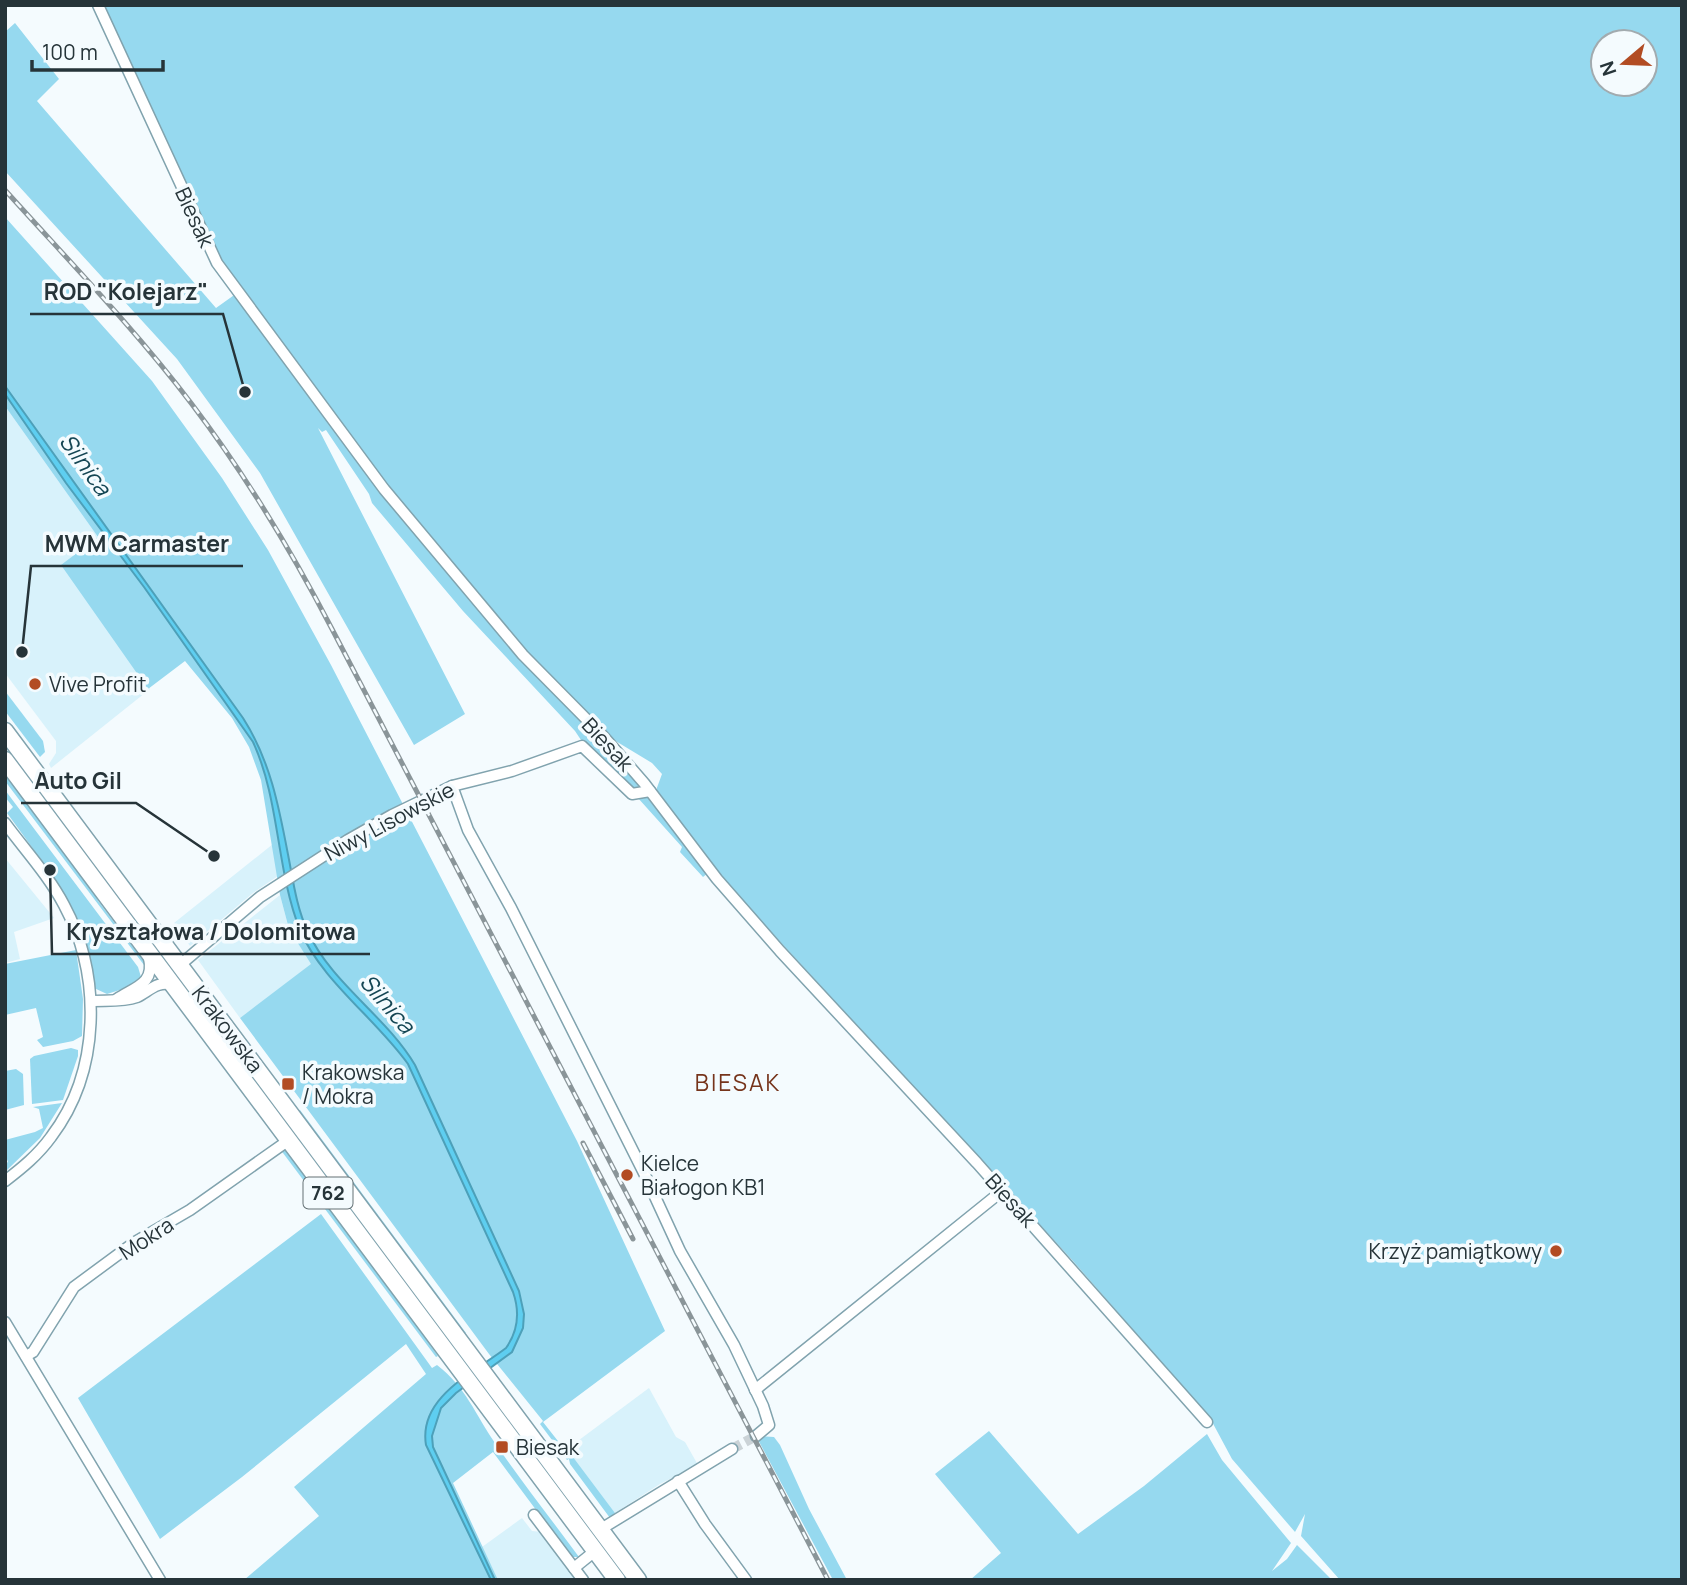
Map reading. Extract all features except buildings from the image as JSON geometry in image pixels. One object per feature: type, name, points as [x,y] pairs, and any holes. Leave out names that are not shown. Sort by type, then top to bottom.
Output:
[{"type":"main road","name":"Krakowska","points":[[5,731],[638,1580]]},
{"type":"main road","name":"Krakowska","points":[[5,760],[617,1580]]},
{"type":"street","name":"Biesak","points":[[98,5],[217,263],[384,489],[523,655],[604,737],[761,930],[1002,1191],[1207,1422]]},
{"type":"street","name":"Niwy Lisowskie","points":[[180,965],[260,897],[293,874],[392,815],[452,786],[512,771],[582,746],[632,794],[650,791]]},
{"type":"street","points":[[452,786],[468,830],[511,908],[645,1175],[680,1251],[721,1322],[755,1390],[769,1422],[765,1430],[756,1436]]},
{"type":"street","points":[[5,823],[9,836],[56,892],[70,918],[85,961],[91,1001],[91,1023],[84,1069],[69,1109],[52,1137],[29,1163],[5,1181]]},
{"type":"street","points":[[117,1000],[148,978],[151,965],[147,950]]},
{"type":"street","points":[[91,1001],[133,998],[162,983],[173,985]]},
{"type":"street","name":"Mokra","points":[[26,1356],[33,1352],[74,1287],[135,1242],[190,1210],[289,1140]]},
{"type":"street","points":[[755,1390],[1002,1191]]},
{"type":"street","points":[[5,1322],[160,1580]]},
{"type":"street","points":[[601,1530],[732,1449]]},
{"type":"street","points":[[678,1481],[746,1580]]},
{"type":"street","points":[[534,1515],[583,1580]]},
{"type":"street","points":[[574,1568],[595,1551]]},
{"type":"shaded area","points":[[103,5],[1682,5],[1682,1580],[1340,1580],[1301,1536],[1305,1514],[1295,1532],[1232,1459],[1210,1418],[1073,1261],[719,875],[655,793],[662,774],[652,763],[609,737],[484,615],[536,675],[606,745],[639,784],[638,789],[633,791],[585,746],[575,731],[463,611],[372,503],[369,494],[326,430],[322,432],[318,428],[465,714],[414,745],[260,473],[177,359],[5,171],[5,32],[15,23],[59,79],[37,101],[216,308],[237,293],[219,261]]},
{"type":"shaded area","points":[[5,217],[152,381],[222,478],[268,550],[331,665],[577,1141],[665,1331],[543,1422],[615,1513],[610,1518],[569,1459],[567,1460],[540,1424],[543,1421],[489,1354],[240,1018],[311,964],[289,929],[280,895],[261,780],[249,747],[232,718],[185,661],[148,689],[61,565],[98,537],[5,406]]},
{"type":"shaded area","points":[[5,386],[253,735],[274,789],[297,899],[308,932],[331,968],[403,1047],[415,1065],[519,1291],[524,1314],[523,1328],[512,1352],[456,1393],[441,1408],[432,1436],[433,1447],[495,1580],[491,1580],[426,1445],[426,1428],[431,1413],[451,1388],[506,1348],[517,1321],[513,1292],[408,1064],[321,966],[300,930],[286,883],[268,787],[253,742],[144,587],[66,483],[5,394]]},
{"type":"shaded area","points":[[5,406],[98,537],[62,565],[150,689],[51,768],[49,764],[56,753],[56,741],[5,673]]},
{"type":"shaded area","points":[[5,691],[43,741],[45,752],[40,757],[5,711]]},
{"type":"shaded area","points":[[5,770],[80,870],[99,902],[145,963],[147,973],[144,965],[5,781]]},
{"type":"shaded area","points":[[5,790],[138,967],[141,977],[126,988],[107,994],[94,988],[84,946],[54,882],[56,880],[51,875],[53,871],[50,866],[47,868],[7,813],[13,807],[5,797]]},
{"type":"shaded area","points":[[646,796],[708,873],[703,877],[680,852],[682,847],[638,798]]},
{"type":"shaded area","points":[[273,844],[278,876],[253,893],[190,946],[174,923]]},
{"type":"shaded area","points":[[5,858],[54,918],[14,932],[20,959],[5,963]]},
{"type":"shaded area","points":[[280,895],[289,929],[312,964],[240,1018],[198,960]]},
{"type":"shaded area","points":[[76,950],[83,999],[82,1036],[73,1041],[43,1047],[37,1040],[43,1037],[36,1008],[5,1015],[5,964]]},
{"type":"shaded area","points":[[187,988],[471,1365],[466,1368],[184,991]]},
{"type":"shaded area","points":[[71,1048],[78,1050],[78,1056],[63,1100],[32,1104],[30,1059]]},
{"type":"shaded area","points":[[16,1069],[23,1074],[24,1105],[5,1110],[5,1071]]},
{"type":"shaded area","points":[[62,1103],[40,1138],[5,1172],[5,1164],[8,1162],[5,1140],[43,1128],[39,1109],[33,1107]]},
{"type":"shaded area","points":[[299,1111],[466,1333],[461,1333],[315,1138]]},
{"type":"shaded area","points":[[286,1148],[431,1340],[430,1345],[438,1356],[436,1357],[280,1149]]},
{"type":"shaded area","points":[[321,1214],[432,1368],[437,1365],[463,1392],[505,1458],[579,1557],[571,1557],[493,1452],[453,1483],[498,1580],[244,1580],[319,1516],[294,1487],[426,1374],[406,1344],[242,1477],[160,1539],[78,1398]]},
{"type":"shaded area","points":[[649,1388],[676,1437],[685,1442],[698,1465],[660,1484],[615,1513],[567,1449]]},
{"type":"shaded area","points":[[989,1431],[1078,1534],[1144,1486],[1207,1434],[1222,1460],[1291,1543],[1272,1571],[1287,1559],[1297,1545],[1332,1580],[970,1580],[1001,1553],[935,1474]]},
{"type":"shaded area","points":[[756,1436],[774,1437],[780,1445],[809,1509],[847,1580],[833,1580]]},
{"type":"shaded area","points":[[522,1518],[532,1531],[543,1532],[579,1580],[498,1580],[482,1547]]},
{"type":"tunnel","points":[[732,1449],[756,1436]]},
{"type":"railway","points":[[5,190],[169,375],[230,457],[284,541],[828,1580]]},
{"type":"railway","points":[[583,1143],[633,1239]]},
{"type":"place","name":"ROD \"Kolejarz\"","points":[[245,392]]},
{"type":"place","name":"MWM Carmaster","points":[[22,652]]},
{"type":"place","name":"Vive Profit","points":[[35,684]]},
{"type":"place","name":"Auto Gil","points":[[214,856]]},
{"type":"place","name":"Kryształowa / Dolomitowa","points":[[50,870]]},
{"type":"place","name":"Krakowska / Mokra","points":[[288,1084]]},
{"type":"place","name":"Kielce Białogon KB1","points":[[627,1175]]},
{"type":"place","name":"Krzyż pamiątkowy","points":[[1556,1251]]},
{"type":"place","name":"Biesak","points":[[502,1447]]},
{"type":"district","name":"BIESAK","points":[[738,1082]]},
{"type":"water label","name":"Silnica","points":[[86,464]]},
{"type":"water label","name":"Silnica","points":[[388,1003]]}]
